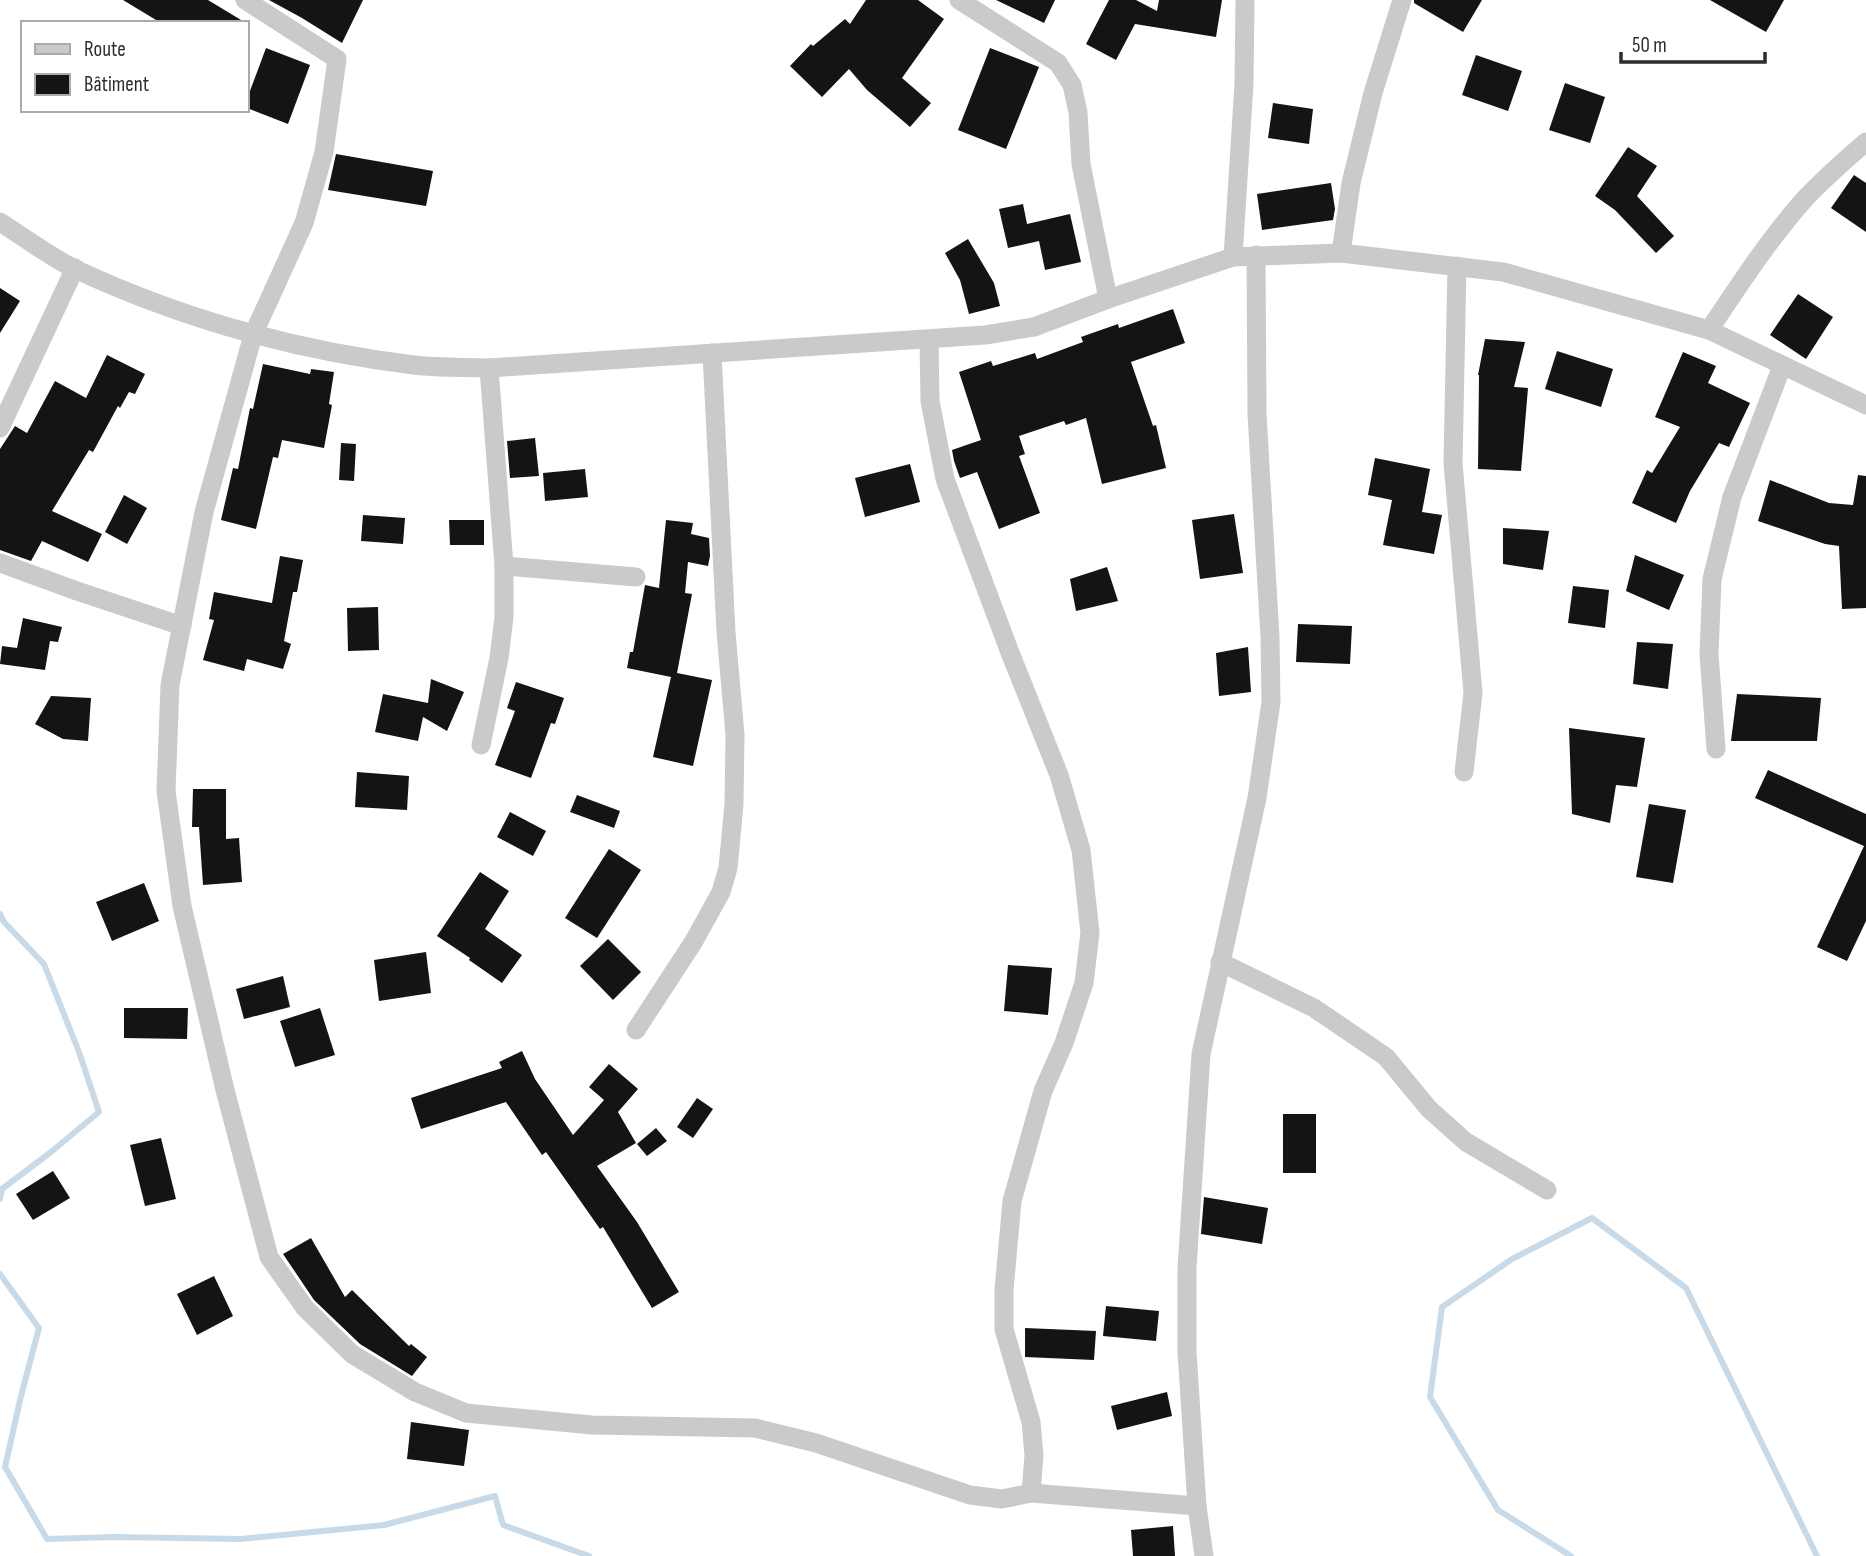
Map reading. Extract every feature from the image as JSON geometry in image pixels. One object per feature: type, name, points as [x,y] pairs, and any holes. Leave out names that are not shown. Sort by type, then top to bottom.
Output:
[{"type":"street","points":[[245,0],[337,59],[324,152],[304,223],[253,335],[204,512],[170,685],[166,791],[182,906],[225,1090],[269,1257],[305,1308],[352,1354],[415,1392],[466,1413],[592,1425],[755,1428],[816,1443],[970,1495],[1002,1499],[1031,1493],[1197,1506]]},
{"type":"street","points":[[959,0],[1058,63],[1072,85],[1078,112],[1082,164],[1108,299]]},
{"type":"street","points":[[1233,257],[1244,84],[1245,0]]},
{"type":"street","points":[[1341,253],[1351,183],[1373,93],[1402,0]]},
{"type":"street","points":[[1709,330],[1752,266],[1802,202],[1834,169],[1866,142]]},
{"type":"street","points":[[0,222],[75,268],[150,300],[253,335],[416,365],[489,368],[985,335],[1034,327],[1233,257],[1341,253],[1503,272],[1709,330],[1866,405]]},
{"type":"street","points":[[1204,1556],[1197,1506],[1187,1352],[1186,1268],[1201,1054],[1257,798],[1271,702],[1270,624],[1257,414],[1256,255]]},
{"type":"street","points":[[1457,266],[1453,463],[1473,693],[1464,772]]},
{"type":"street","points":[[0,428],[75,268]]},
{"type":"street","points":[[929,339],[930,401],[945,479],[1059,775],[1081,850],[1090,933],[1084,983],[1064,1044],[1043,1091],[1012,1201],[1004,1290],[1004,1329],[1031,1422],[1034,1455],[1031,1493]]},
{"type":"street","points":[[636,1030],[694,941],[721,891],[728,868],[734,804],[735,735],[726,632],[712,354]]},
{"type":"street","points":[[1717,749],[1709,654],[1712,579],[1732,497],[1782,366]]},
{"type":"street","points":[[481,745],[499,658],[504,617],[504,566],[489,368]]},
{"type":"street","points":[[0,563],[182,626]]},
{"type":"street","points":[[504,566],[636,577]]},
{"type":"street","points":[[1220,962],[1314,1008],[1386,1057],[1429,1109],[1466,1142],[1547,1190]]},
{"type":"building","points":[[123,0],[208,0],[243,21],[158,21]]},
{"type":"building","points":[[269,0],[363,0],[342,43]]},
{"type":"building","points":[[866,0],[918,0],[944,19],[902,78],[931,103],[910,127],[867,90],[849,69],[822,97],[790,66],[811,44],[813,46],[845,19],[850,24]]},
{"type":"building","points":[[996,0],[1055,0],[1044,23]]},
{"type":"building","points":[[1109,0],[1136,0],[1157,11],[1159,0],[1222,0],[1216,37],[1135,24],[1116,60],[1086,44]]},
{"type":"building","points":[[1414,0],[1482,0],[1463,32],[1414,3]]},
{"type":"building","points":[[1710,0],[1784,0],[1766,32]]},
{"type":"building","points":[[266,48],[310,65],[288,124],[248,108],[248,96]]},
{"type":"building","points":[[990,48],[1039,67],[1006,149],[958,130]]},
{"type":"building","points":[[1476,55],[1522,71],[1508,111],[1462,95]]},
{"type":"building","points":[[1565,83],[1605,97],[1590,143],[1549,130]]},
{"type":"building","points":[[1273,103],[1313,109],[1309,144],[1268,138]]},
{"type":"building","points":[[1628,147],[1657,166],[1637,196],[1674,236],[1656,253],[1615,210],[1595,196]]},
{"type":"building","points":[[336,154],[433,171],[426,206],[328,190]]},
{"type":"building","points":[[1854,175],[1866,183],[1866,232],[1831,208]]},
{"type":"building","points":[[1331,183],[1335,209],[1333,220],[1262,230],[1257,194]]},
{"type":"building","points":[[1023,204],[1027,224],[1070,214],[1081,262],[1045,270],[1039,241],[1008,248],[999,209]]},
{"type":"building","points":[[968,239],[994,283],[1000,306],[969,314],[960,280],[945,253]]},
{"type":"building","points":[[0,288],[20,301],[0,333]]},
{"type":"building","points":[[1798,294],[1833,317],[1806,359],[1770,335]]},
{"type":"building","points":[[1173,309],[1185,343],[1131,362],[1153,426],[1156,425],[1166,468],[1102,484],[1086,418],[1066,425],[1064,421],[1019,436],[1025,454],[1019,456],[1040,513],[999,529],[977,472],[960,478],[954,461],[952,450],[981,440],[959,372],[991,361],[993,366],[1035,353],[1037,359],[1083,342],[1081,337],[1118,324],[1119,328]]},
{"type":"building","points":[[1485,339],[1525,342],[1514,387],[1528,388],[1521,471],[1478,469],[1478,375]]},
{"type":"building","points":[[1557,351],[1613,369],[1601,407],[1545,389]]},
{"type":"building","points":[[1683,352],[1716,366],[1708,383],[1750,403],[1729,447],[1719,443],[1690,491],[1676,523],[1632,503],[1647,470],[1652,473],[1680,427],[1655,417]]},
{"type":"building","points":[[107,355],[145,374],[135,394],[129,392],[120,408],[118,406],[93,452],[89,450],[52,511],[102,534],[88,562],[42,541],[31,561],[0,550],[0,449],[15,426],[27,433],[55,381],[86,398]]},
{"type":"building","points":[[263,364],[310,374],[311,369],[334,372],[329,404],[332,405],[324,448],[282,440],[278,458],[273,457],[256,529],[221,520],[233,468],[238,469],[250,408],[253,409]]},
{"type":"building","points":[[535,438],[539,476],[510,478],[507,441]]},
{"type":"building","points":[[341,443],[356,444],[354,481],[339,480]]},
{"type":"building","points":[[1375,458],[1430,469],[1422,512],[1442,515],[1434,554],[1383,545],[1392,500],[1368,495]]},
{"type":"building","points":[[910,464],[920,502],[865,517],[855,478]]},
{"type":"building","points":[[585,469],[588,497],[545,501],[543,473]]},
{"type":"building","points":[[1858,475],[1866,476],[1866,608],[1842,609],[1839,546],[1825,544],[1758,521],[1770,480],[1829,503],[1853,505]]},
{"type":"building","points":[[124,495],[147,508],[127,544],[105,532]]},
{"type":"building","points":[[1234,514],[1243,573],[1200,579],[1192,520]]},
{"type":"building","points":[[363,515],[405,518],[403,544],[361,541]]},
{"type":"building","points":[[449,520],[484,520],[484,545],[450,545]]},
{"type":"building","points":[[666,520],[693,523],[691,534],[709,538],[708,566],[688,562],[685,593],[692,594],[677,673],[712,680],[693,766],[653,757],[671,677],[627,668],[630,652],[633,652],[645,585],[659,588]]},
{"type":"building","points":[[1503,528],[1549,531],[1543,570],[1503,564]]},
{"type":"building","points":[[1635,555],[1684,575],[1669,610],[1626,591]]},
{"type":"building","points":[[280,556],[303,560],[297,592],[293,592],[284,641],[291,644],[283,669],[247,659],[244,671],[203,660],[214,620],[209,619],[214,592],[272,603]]},
{"type":"building","points":[[1107,567],[1118,601],[1076,611],[1070,579]]},
{"type":"building","points":[[1573,586],[1609,590],[1605,628],[1568,623]]},
{"type":"building","points":[[378,607],[379,650],[348,651],[347,608]]},
{"type":"building","points":[[23,618],[62,627],[58,642],[50,641],[45,670],[0,664],[2,646],[17,648]]},
{"type":"building","points":[[1298,624],[1352,626],[1350,664],[1296,662]]},
{"type":"building","points":[[1637,642],[1673,644],[1668,689],[1633,684]]},
{"type":"building","points":[[1248,647],[1251,692],[1219,696],[1216,653]]},
{"type":"building","points":[[431,679],[464,692],[447,731],[423,717],[418,741],[375,732],[383,694],[428,703]]},
{"type":"building","points":[[516,682],[564,698],[555,724],[551,723],[531,778],[495,765],[515,711],[507,708]]},
{"type":"building","points":[[1737,694],[1821,698],[1817,741],[1731,741]]},
{"type":"building","points":[[51,696],[91,698],[88,741],[63,739],[35,724]]},
{"type":"building","points":[[1569,728],[1645,738],[1637,787],[1616,785],[1610,823],[1572,814]]},
{"type":"building","points":[[1768,770],[1866,814],[1866,921],[1847,961],[1817,947],[1864,846],[1755,798]]},
{"type":"building","points":[[357,772],[409,776],[407,810],[355,807]]},
{"type":"building","points":[[193,789],[226,789],[226,839],[239,838],[242,882],[203,885],[199,827],[192,827]]},
{"type":"building","points":[[577,795],[620,811],[614,828],[570,812]]},
{"type":"building","points":[[1649,804],[1686,810],[1673,883],[1636,877]]},
{"type":"building","points":[[510,812],[546,831],[533,856],[497,837]]},
{"type":"building","points":[[609,849],[641,870],[597,938],[565,918]]},
{"type":"building","points":[[480,872],[509,891],[485,929],[522,955],[502,983],[437,936]]},
{"type":"building","points":[[144,883],[159,921],[112,941],[96,902]]},
{"type":"building","points":[[608,939],[641,972],[613,1000],[580,966]]},
{"type":"building","points":[[426,952],[431,993],[379,1001],[374,960]]},
{"type":"building","points":[[1008,965],[1052,968],[1048,1015],[1004,1011]]},
{"type":"building","points":[[283,976],[290,1007],[244,1019],[236,989]]},
{"type":"building","points":[[124,1008],[188,1008],[187,1039],[124,1038]]},
{"type":"building","points":[[320,1008],[335,1055],[295,1067],[280,1021]]},
{"type":"building","points":[[522,1051],[535,1079],[573,1135],[604,1100],[589,1087],[609,1064],[638,1089],[618,1112],[636,1143],[597,1166],[637,1222],[679,1292],[652,1308],[603,1227],[600,1229],[546,1152],[542,1155],[506,1102],[421,1129],[411,1098],[502,1068],[499,1062]]},
{"type":"building","points":[[697,1098],[713,1109],[693,1138],[677,1127]]},
{"type":"building","points":[[1283,1114],[1316,1114],[1316,1173],[1283,1173]]},
{"type":"building","points":[[656,1128],[667,1141],[647,1156],[637,1144]]},
{"type":"building","points":[[161,1138],[176,1199],[145,1206],[130,1145]]},
{"type":"building","points":[[53,1171],[70,1198],[33,1220],[16,1194]]},
{"type":"building","points":[[1204,1197],[1268,1208],[1262,1244],[1201,1234]]},
{"type":"building","points":[[311,1238],[345,1297],[352,1290],[409,1346],[411,1344],[427,1357],[412,1376],[360,1344],[314,1300],[283,1254]]},
{"type":"building","points":[[214,1276],[233,1316],[197,1335],[177,1294]]},
{"type":"building","points":[[1106,1306],[1159,1311],[1156,1341],[1103,1336]]},
{"type":"building","points":[[1025,1328],[1096,1331],[1094,1360],[1025,1357]]},
{"type":"building","points":[[1167,1392],[1172,1416],[1117,1430],[1111,1406]]},
{"type":"building","points":[[411,1422],[469,1430],[464,1466],[407,1459]]},
{"type":"building","points":[[1173,1526],[1175,1556],[1133,1556],[1131,1530]]},
{"type":"waterway","points":[[0,914],[4,922],[44,964],[79,1052],[99,1112],[2,1189],[0,1199]]},
{"type":"waterway","points":[[1571,1556],[1498,1510],[1430,1397],[1442,1307],[1512,1259],[1592,1218],[1686,1288],[1817,1556]]},
{"type":"waterway","points":[[0,1274],[39,1328],[5,1467],[47,1539],[241,1539],[384,1525],[495,1496],[503,1525],[589,1556]]}]
